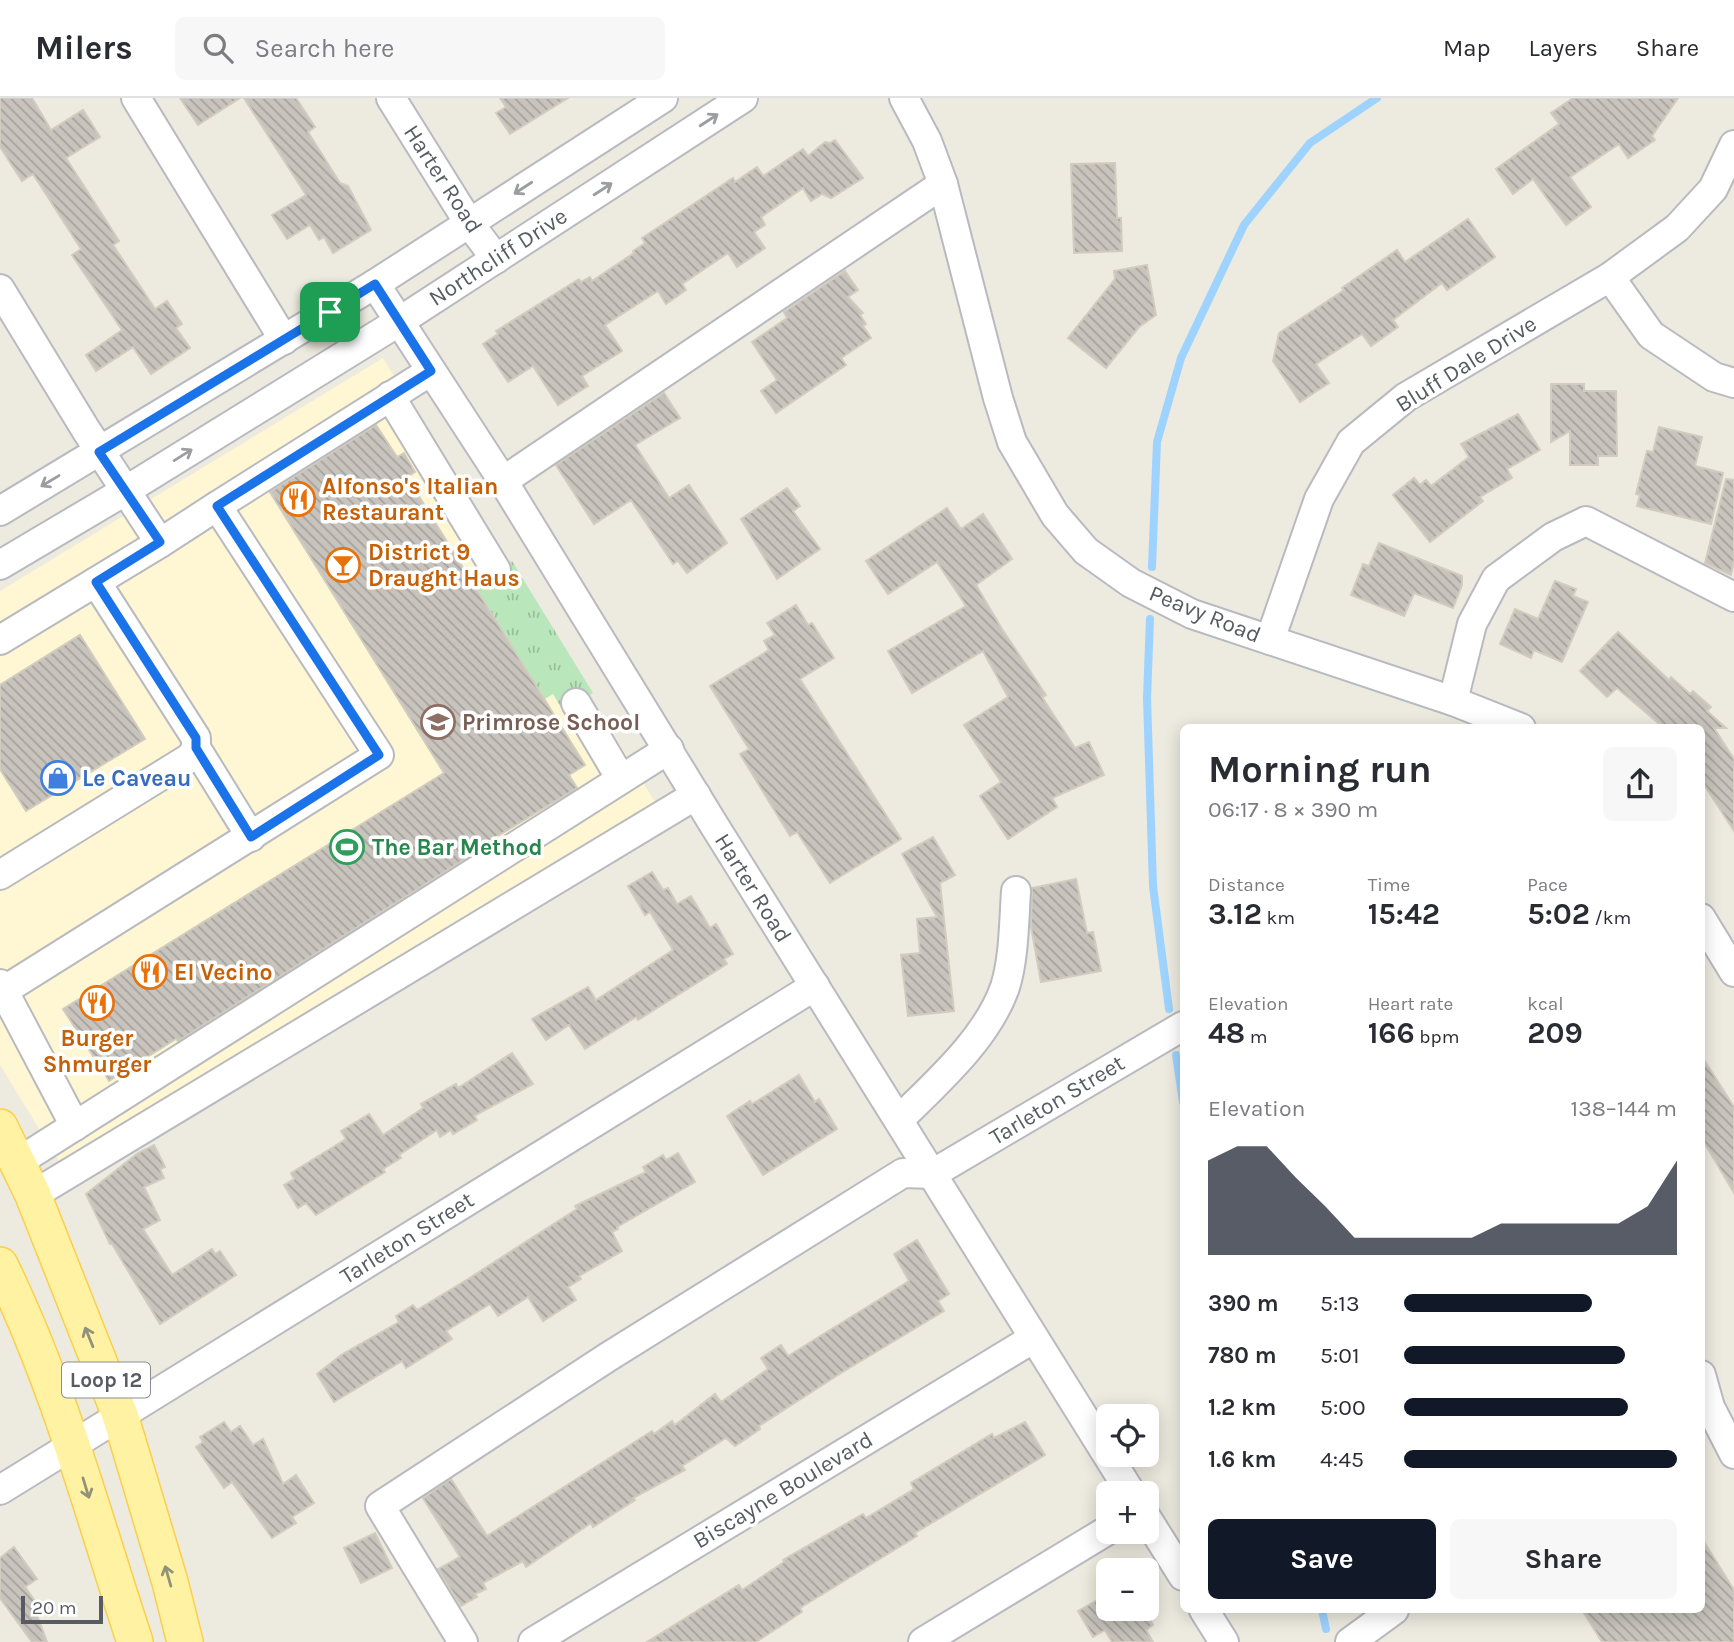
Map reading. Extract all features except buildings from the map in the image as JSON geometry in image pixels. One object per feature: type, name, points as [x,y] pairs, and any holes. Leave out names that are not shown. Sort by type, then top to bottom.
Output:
[{"type":"main road","name":"Loop 12","points":[[0,1127],[33,1195],[120,1415],[185,1642]]},
{"type":"main road","name":"Loop 12","points":[[0,1265],[19,1303],[72,1444],[135,1642]]},
{"type":"street","points":[[136,98],[285,340]]},
{"type":"street","name":"Harter Road","points":[[391,98],[469,223],[496,259]]},
{"type":"street","name":"Northcliff Drive","points":[[0,512],[375,284],[663,98]]},
{"type":"street","name":"Northcliff Drive","points":[[0,565],[400,321],[743,98]]},
{"type":"street","name":"Peavy Road","points":[[904,98],[928,141],[943,184],[998,398],[1012,442],[1055,515],[1086,551],[1131,583],[1192,614],[1453,701],[1511,724]]},
{"type":"street","name":"Bluff Dale Drive","points":[[1270,640],[1319,499],[1351,442],[1406,397],[1610,277],[1677,228],[1713,189],[1734,145]]},
{"type":"street","points":[[503,481],[943,184]]},
{"type":"street","points":[[1610,277],[1651,335],[1714,377],[1734,383]]},
{"type":"street","name":"Harter Road","points":[[375,284],[503,481],[1123,1481]]},
{"type":"street","points":[[0,289],[99,452],[160,542]]},
{"type":"street","points":[[0,640],[431,371]]},
{"type":"street","points":[[390,396],[495,570]]},
{"type":"street","points":[[75,1126],[1,989],[251,837],[379,755],[217,506]]},
{"type":"street","points":[[1453,701],[1472,624],[1496,579],[1553,537],[1586,521],[1734,597]]},
{"type":"street","points":[[0,875],[191,757],[196,748],[196,738],[96,582]]},
{"type":"street","points":[[576,703],[621,779]]},
{"type":"street","points":[[196,748],[251,837]]},
{"type":"street","points":[[18,1162],[669,749]]},
{"type":"street","points":[[33,1195],[696,795]]},
{"type":"street","points":[[899,1121],[964,1055],[990,1016],[1004,987],[1013,939],[1016,891]]},
{"type":"street","points":[[1705,925],[1734,972]]},
{"type":"street","name":"Tarleton Street","points":[[0,1490],[815,986]]},
{"type":"street","name":"Tarleton Street","points":[[932,1174],[1180,1028]]},
{"type":"street","points":[[463,1642],[380,1506],[608,1357],[903,1173],[932,1174]]},
{"type":"street","name":"Biscayne Boulevard","points":[[533,1642],[1034,1338]]},
{"type":"street","points":[[1705,1389],[1710,1406],[1734,1454]]},
{"type":"street","points":[[923,1642],[1096,1537]]},
{"type":"street","points":[[1159,1538],[1180,1571]]},
{"type":"street","points":[[1206,1613],[1224,1642]]},
{"type":"street","points":[[1350,1642],[1390,1613]]},
{"type":"shaded area","points":[[383,358],[655,802],[60,1163],[0,1065],[0,591]]},
{"type":"green space","points":[[512,561],[593,693],[563,711],[553,694],[545,699],[474,584]]},
{"type":"waterway","points":[[1152,567],[1157,442],[1181,358],[1244,225],[1310,143],[1377,98]]},
{"type":"waterway","points":[[1150,619],[1147,698],[1153,886],[1169,1009]]},
{"type":"waterway","points":[[1176,1055],[1180,1082]]},
{"type":"waterway","points":[[1323,1613],[1326,1629]]},
{"type":"place","name":"Alfonso's Italian Restaurant","points":[[298,499]]},
{"type":"place","name":"District 9 Draught Haus","points":[[343,565]]},
{"type":"place","name":"Primrose School","points":[[438,722]]},
{"type":"place","name":"Le Caveau","points":[[58,778]]},
{"type":"place","name":"The Bar Method","points":[[347,847]]},
{"type":"place","name":"El Vecino","points":[[150,972]]},
{"type":"place","name":"Burger Shmurger","points":[[97,1003]]},
{"type":"route","points":[[375,284],[431,371],[217,506],[379,755],[251,837],[196,748],[196,738],[96,582],[160,542],[99,452],[330,312],[375,284]]}]
